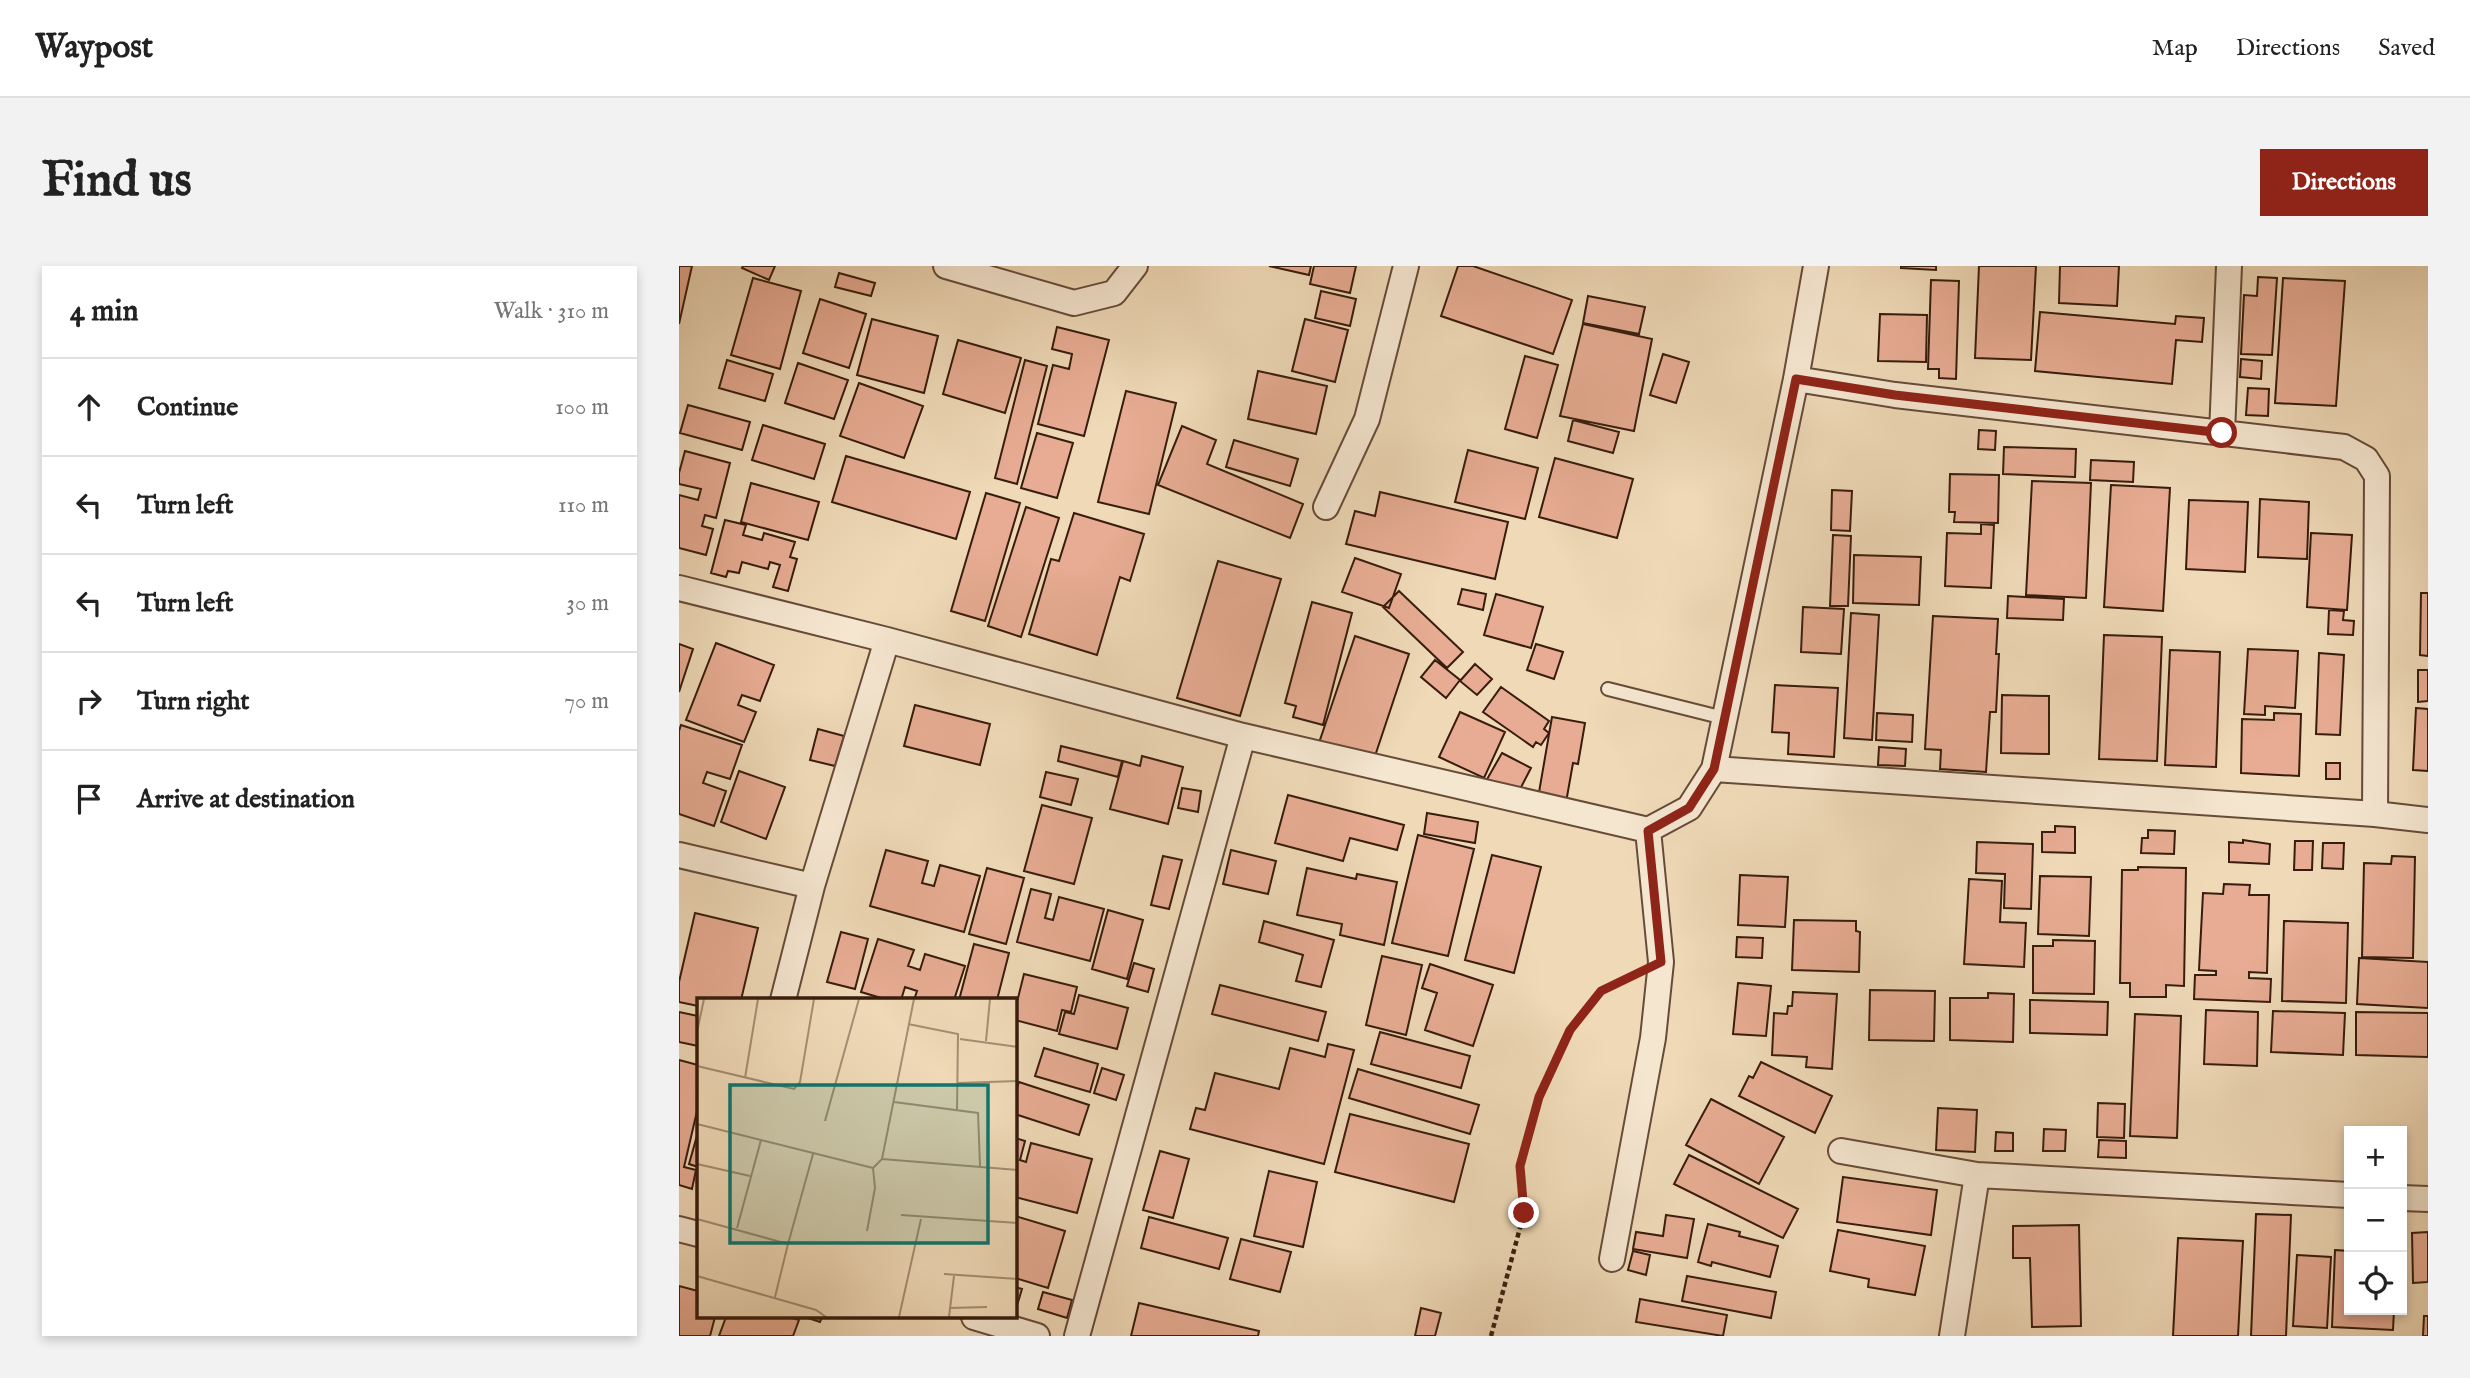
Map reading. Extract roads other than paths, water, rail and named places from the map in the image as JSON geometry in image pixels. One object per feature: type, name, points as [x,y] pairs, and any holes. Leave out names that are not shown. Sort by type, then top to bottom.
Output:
[{"type":"street","points":[[946,266],[1074,303],[1114,293],[1135,266]]},
{"type":"street","points":[[1326,507],[1367,419],[1406,266]]},
{"type":"street","points":[[679,588],[887,640],[1243,736],[1648,831],[1689,808],[1714,769],[1796,379],[1816,266]]},
{"type":"street","points":[[2222,433],[2229,266]]},
{"type":"street","points":[[1796,379],[1895,395],[2344,447],[2366,459],[2377,476],[2375,814]]},
{"type":"street","points":[[784,998],[812,886],[887,640]]},
{"type":"street","points":[[1077,1336],[1243,736]]},
{"type":"street","points":[[1714,769],[2375,814],[2428,820]]},
{"type":"street","points":[[1612,1259],[1653,1038],[1661,962],[1648,831]]},
{"type":"street","points":[[679,855],[812,886]]},
{"type":"street","points":[[1841,1152],[1977,1175],[2344,1195]]},
{"type":"street","points":[[1952,1336],[1977,1175]]},
{"type":"street","points":[[2407,1198],[2428,1199]]},
{"type":"street","points":[[679,1229],[697,1234]]},
{"type":"street","points":[[977,1318],[1037,1336]]},
{"type":"lane","points":[[1608,688],[1724,718]]}]
